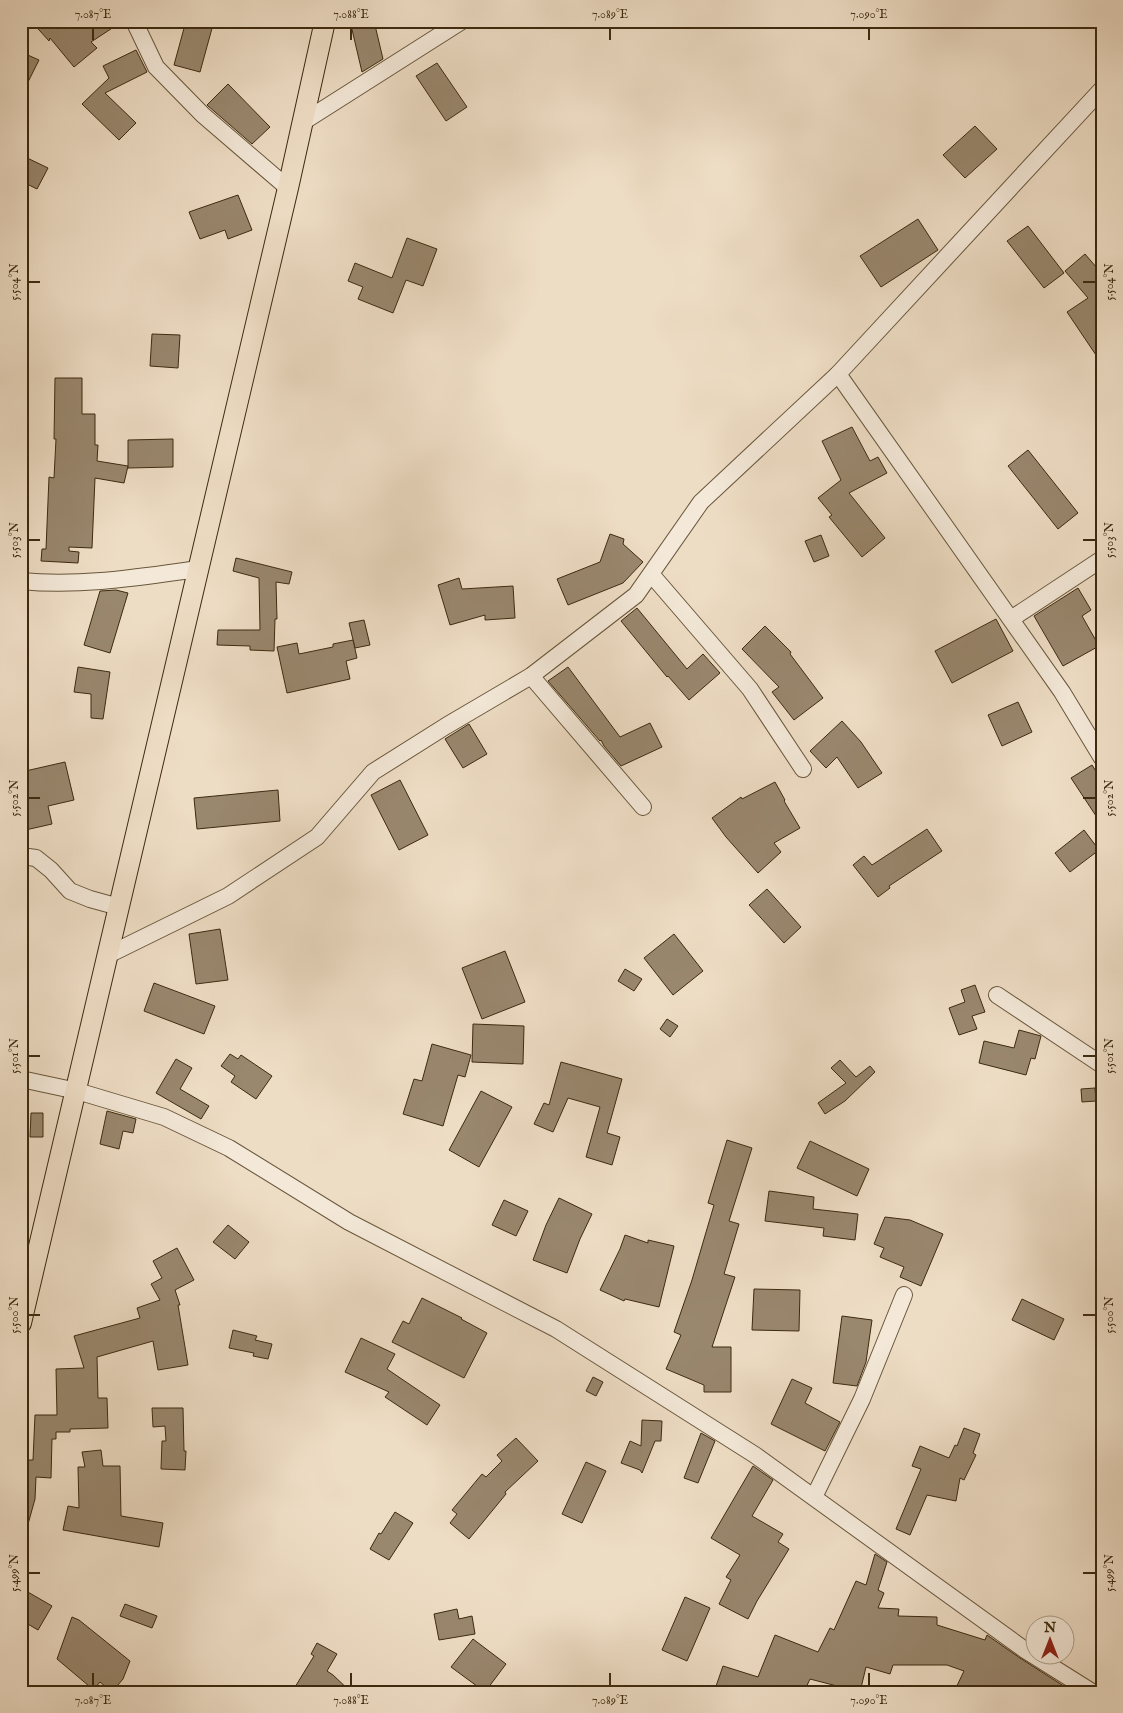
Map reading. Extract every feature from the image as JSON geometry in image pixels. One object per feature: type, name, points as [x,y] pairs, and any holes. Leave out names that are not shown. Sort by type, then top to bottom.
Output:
[{"type":"main road","points":[[21,1323],[288,188],[324,21]]},
{"type":"street","points":[[134,21],[156,67],[203,115],[288,188]]},
{"type":"street","points":[[303,122],[462,21]]},
{"type":"street","points":[[108,955],[236,890],[317,837],[373,772],[531,676],[636,595],[701,502],[838,374],[1102,89]]},
{"type":"street","points":[[838,374],[1062,692],[1102,758]]},
{"type":"street","points":[[1011,619],[1102,559]]},
{"type":"street","points":[[21,581],[50,584],[68,583],[131,578],[198,568]]},
{"type":"street","points":[[651,574],[750,689],[803,769]]},
{"type":"street","points":[[531,676],[643,807]]},
{"type":"street","points":[[21,856],[36,858],[51,870],[70,891],[90,899],[120,907]]},
{"type":"street","points":[[997,994],[1102,1065]]},
{"type":"street","points":[[21,1080],[76,1091],[164,1117],[229,1148],[349,1222],[556,1329],[755,1455],[1025,1650],[1092,1692]]},
{"type":"street","points":[[814,1497],[862,1399],[904,1295]]},
{"type":"building","points":[[31,21],[123,21],[91,42],[97,48],[74,67],[50,38],[49,41]]},
{"type":"building","points":[[186,21],[214,21],[200,72],[174,65]]},
{"type":"building","points":[[350,21],[374,21],[383,59],[362,72]]},
{"type":"building","points":[[136,50],[147,72],[105,93],[136,123],[119,140],[82,104],[109,78],[103,66]]},
{"type":"building","points":[[21,52],[39,60],[21,96]]},
{"type":"building","points":[[437,63],[467,107],[446,121],[416,76]]},
{"type":"building","points":[[228,84],[270,127],[252,144],[207,105]]},
{"type":"building","points":[[975,126],[997,149],[965,178],[943,155]]},
{"type":"building","points":[[21,155],[48,168],[37,189],[21,181]]},
{"type":"building","points":[[238,195],[252,230],[228,239],[225,230],[200,239],[189,212]]},
{"type":"building","points":[[918,219],[938,250],[881,287],[860,256]]},
{"type":"building","points":[[1028,226],[1064,273],[1044,288],[1007,241]]},
{"type":"building","points":[[407,238],[437,249],[423,286],[406,280],[393,313],[358,299],[363,287],[348,281],[355,263],[392,278]]},
{"type":"building","points":[[1085,254],[1102,274],[1102,364],[1067,312],[1088,298],[1065,271]]},
{"type":"building","points":[[152,334],[180,335],[178,368],[150,366]]},
{"type":"building","points":[[55,378],[82,378],[82,414],[95,414],[95,445],[98,445],[97,461],[128,466],[124,483],[95,478],[92,548],[69,547],[69,551],[79,552],[78,563],[41,561],[42,549],[46,549],[49,477],[54,478],[56,439],[54,439]]},
{"type":"building","points":[[852,427],[870,461],[878,457],[887,473],[849,493],[885,538],[862,557],[829,517],[832,515],[818,498],[841,480],[822,441]]},
{"type":"building","points":[[173,439],[173,467],[128,468],[128,440]]},
{"type":"building","points":[[1028,450],[1078,513],[1058,529],[1008,466]]},
{"type":"building","points":[[610,534],[624,539],[623,544],[643,562],[623,583],[568,605],[557,579],[600,562]]},
{"type":"building","points":[[821,535],[829,556],[814,562],[805,541]]},
{"type":"building","points":[[236,558],[292,572],[289,584],[276,582],[277,619],[275,619],[274,651],[250,650],[250,646],[217,645],[218,630],[260,630],[259,578],[233,571]]},
{"type":"building","points":[[459,578],[462,589],[513,586],[515,618],[485,620],[485,615],[450,625],[438,585]]},
{"type":"building","points":[[1078,588],[1091,610],[1082,616],[1099,646],[1063,666],[1034,616]]},
{"type":"building","points":[[116,590],[128,593],[110,653],[84,645],[100,591]]},
{"type":"building","points":[[637,608],[687,669],[703,654],[720,673],[689,700],[667,677],[621,621]]},
{"type":"building","points":[[996,619],[1013,651],[952,683],[935,651]]},
{"type":"building","points":[[364,620],[370,645],[355,648],[349,623]]},
{"type":"building","points":[[765,626],[791,652],[790,654],[823,698],[794,720],[772,692],[779,687],[742,649]]},
{"type":"building","points":[[353,640],[357,658],[346,661],[350,679],[287,693],[277,647],[297,643],[299,654],[333,647],[333,644]]},
{"type":"building","points":[[78,667],[110,672],[103,719],[91,718],[91,694],[74,692]]},
{"type":"building","points":[[568,667],[620,737],[650,723],[662,747],[621,766],[601,740],[548,681]]},
{"type":"building","points":[[1018,702],[1032,732],[1002,746],[988,715]]},
{"type":"building","points":[[842,721],[861,742],[882,773],[858,788],[837,757],[826,768],[810,751]]},
{"type":"building","points":[[469,724],[487,754],[463,768],[445,739]]},
{"type":"building","points":[[65,762],[74,800],[48,806],[52,824],[21,831],[21,772]]},
{"type":"building","points":[[1092,765],[1102,781],[1102,825],[1071,778]]},
{"type":"building","points":[[400,780],[428,835],[399,850],[371,795]]},
{"type":"building","points":[[775,782],[800,828],[774,843],[781,852],[758,873],[712,818],[741,797],[742,799]]},
{"type":"building","points":[[278,790],[280,821],[197,829],[194,798]]},
{"type":"building","points":[[927,829],[942,851],[889,886],[890,888],[878,897],[853,865],[864,856],[872,865]]},
{"type":"building","points":[[1084,830],[1099,850],[1070,872],[1055,853]]},
{"type":"building","points":[[767,889],[801,927],[784,943],[749,905]]},
{"type":"building","points":[[220,929],[228,980],[196,984],[189,934]]},
{"type":"building","points":[[674,934],[703,971],[673,995],[644,958]]},
{"type":"building","points":[[505,951],[525,1002],[482,1019],[462,968]]},
{"type":"building","points":[[625,969],[642,979],[634,991],[618,981]]},
{"type":"building","points":[[154,983],[215,1006],[204,1034],[144,1011]]},
{"type":"building","points":[[975,985],[985,1012],[972,1016],[977,1029],[959,1035],[949,1008],[965,1002],[961,990]]},
{"type":"building","points":[[667,1019],[678,1026],[670,1037],[660,1029]]},
{"type":"building","points":[[473,1024],[524,1026],[523,1064],[472,1062]]},
{"type":"building","points":[[1019,1030],[1041,1036],[1035,1059],[1031,1058],[1026,1075],[979,1063],[984,1041],[1014,1048]]},
{"type":"building","points":[[432,1044],[471,1055],[465,1077],[458,1075],[443,1126],[403,1114],[414,1079],[422,1081]]},
{"type":"building","points":[[230,1054],[238,1059],[241,1055],[272,1076],[256,1099],[231,1082],[235,1076],[221,1066]]},
{"type":"building","points":[[176,1059],[192,1068],[180,1089],[209,1106],[201,1119],[156,1093]]},
{"type":"building","points":[[840,1060],[856,1077],[870,1066],[875,1072],[845,1101],[825,1114],[818,1103],[846,1083],[831,1068]]},
{"type":"building","points":[[561,1062],[622,1079],[607,1133],[620,1137],[612,1165],[586,1157],[600,1107],[568,1098],[553,1132],[534,1124],[544,1103],[549,1105]]},
{"type":"building","points":[[1095,1088],[1096,1101],[1082,1102],[1081,1089]]},
{"type":"building","points":[[481,1091],[512,1107],[479,1167],[449,1150]]},
{"type":"building","points":[[107,1111],[136,1119],[133,1133],[123,1131],[119,1149],[100,1144]]},
{"type":"building","points":[[31,1113],[43,1113],[43,1137],[30,1137]]},
{"type":"building","points":[[727,1140],[752,1148],[729,1221],[739,1224],[724,1274],[735,1277],[712,1347],[731,1347],[731,1392],[704,1392],[704,1385],[666,1369],[681,1335],[674,1332],[692,1280],[714,1205],[708,1203]]},
{"type":"building","points":[[810,1141],[869,1169],[857,1196],[797,1168]]},
{"type":"building","points":[[769,1191],[814,1197],[813,1209],[858,1214],[855,1240],[823,1236],[824,1228],[765,1221]]},
{"type":"building","points":[[559,1198],[592,1214],[567,1273],[533,1260],[546,1225]]},
{"type":"building","points":[[504,1200],[528,1211],[516,1236],[492,1225]]},
{"type":"building","points":[[885,1217],[910,1220],[943,1234],[921,1286],[900,1277],[904,1267],[880,1257],[884,1248],[874,1244]]},
{"type":"building","points":[[228,1225],[249,1242],[235,1259],[213,1242]]},
{"type":"building","points":[[625,1235],[648,1243],[648,1240],[674,1246],[659,1307],[625,1299],[624,1301],[600,1290]]},
{"type":"building","points":[[177,1248],[194,1280],[175,1290],[180,1305],[178,1305],[188,1365],[158,1370],[153,1341],[97,1357],[98,1398],[107,1398],[108,1428],[70,1429],[70,1432],[56,1432],[56,1439],[52,1439],[51,1478],[36,1477],[35,1499],[25,1535],[21,1535],[21,1460],[33,1460],[35,1415],[57,1415],[56,1369],[84,1368],[74,1336],[140,1318],[137,1308],[160,1300],[151,1284],[162,1278],[153,1261]]},
{"type":"building","points":[[754,1289],[800,1290],[799,1331],[752,1330]]},
{"type":"building","points":[[422,1298],[487,1333],[464,1378],[392,1342],[403,1321],[409,1324]]},
{"type":"building","points":[[1022,1299],[1064,1319],[1054,1340],[1012,1320]]},
{"type":"building","points":[[842,1316],[872,1320],[866,1362],[857,1386],[833,1383]]},
{"type":"building","points":[[233,1330],[257,1336],[255,1340],[272,1344],[268,1359],[253,1356],[254,1353],[229,1348]]},
{"type":"building","points":[[361,1338],[395,1354],[387,1369],[440,1405],[427,1425],[385,1397],[389,1392],[345,1372]]},
{"type":"building","points":[[593,1377],[603,1382],[596,1396],[586,1391]]},
{"type":"building","points":[[792,1379],[812,1388],[805,1403],[840,1422],[825,1451],[771,1424]]},
{"type":"building","points":[[152,1408],[183,1408],[184,1451],[186,1451],[185,1470],[161,1469],[162,1441],[166,1441],[165,1426],[153,1427]]},
{"type":"building","points":[[642,1420],[662,1421],[661,1441],[655,1441],[642,1473],[640,1470],[621,1463],[630,1441],[641,1446]]},
{"type":"building","points":[[964,1428],[980,1434],[973,1453],[976,1455],[964,1480],[960,1478],[956,1501],[927,1495],[910,1535],[896,1529],[921,1469],[912,1466],[920,1446],[949,1458],[955,1445],[957,1446]]},
{"type":"building","points":[[701,1433],[715,1441],[698,1483],[684,1478]]},
{"type":"building","points":[[516,1438],[538,1461],[505,1492],[506,1494],[469,1539],[450,1523],[457,1514],[452,1510],[482,1474],[486,1477],[502,1461],[497,1455]]},
{"type":"building","points":[[101,1450],[103,1466],[120,1466],[121,1516],[163,1523],[159,1547],[63,1530],[68,1506],[79,1508],[78,1467],[85,1467],[82,1452]]},
{"type":"building","points":[[586,1462],[606,1471],[582,1523],[562,1514]]},
{"type":"building","points":[[753,1466],[773,1480],[752,1516],[783,1534],[778,1542],[789,1549],[748,1619],[719,1604],[731,1580],[726,1577],[740,1555],[711,1538]]},
{"type":"building","points":[[395,1512],[413,1523],[389,1560],[370,1549],[379,1533],[381,1534]]},
{"type":"building","points":[[875,1554],[887,1562],[878,1590],[884,1593],[878,1608],[899,1609],[898,1616],[937,1617],[937,1625],[985,1640],[987,1635],[1026,1662],[1026,1666],[1032,1666],[1073,1692],[994,1692],[985,1687],[983,1692],[954,1692],[964,1671],[947,1665],[893,1665],[890,1674],[866,1667],[860,1692],[810,1679],[804,1692],[714,1692],[723,1666],[758,1677],[775,1635],[818,1652],[830,1628],[834,1630],[856,1581],[866,1585]]},
{"type":"building","points":[[21,1588],[52,1606],[38,1630],[21,1620]]},
{"type":"building","points":[[685,1597],[710,1608],[687,1661],[662,1650]]},
{"type":"building","points":[[125,1604],[157,1616],[152,1628],[120,1616]]},
{"type":"building","points":[[457,1609],[459,1619],[472,1616],[475,1634],[439,1640],[434,1614]]},
{"type":"building","points":[[72,1617],[79,1620],[130,1661],[123,1679],[112,1692],[100,1682],[95,1688],[89,1686],[57,1659]]},
{"type":"building","points":[[473,1639],[506,1664],[485,1692],[451,1667]]},
{"type":"building","points":[[317,1643],[337,1654],[327,1671],[351,1692],[292,1692],[314,1656],[311,1654]]}]
